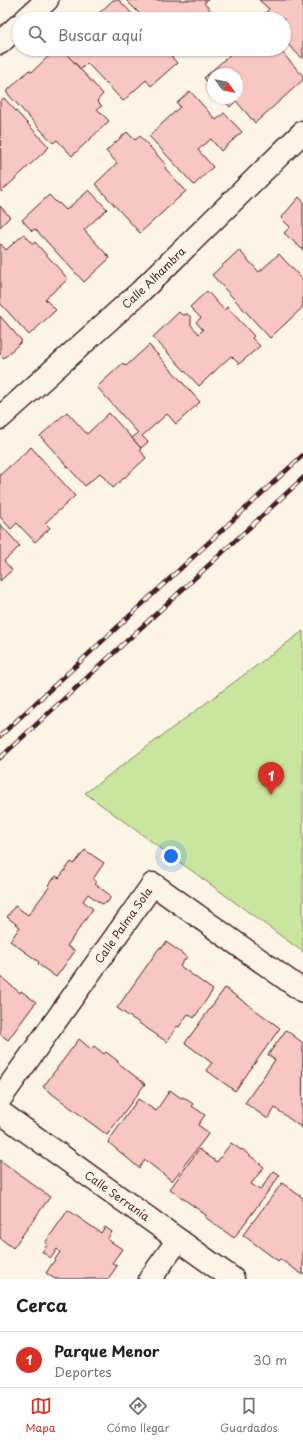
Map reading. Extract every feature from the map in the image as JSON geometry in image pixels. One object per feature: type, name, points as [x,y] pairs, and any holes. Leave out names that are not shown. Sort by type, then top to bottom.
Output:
[{"type":"street","points":[[34,12],[47,0]]},
{"type":"street","points":[[0,43],[12,32]]},
{"type":"street","name":"Calle Alhambra","points":[[0,418],[140,292],[303,132]]},
{"type":"street","name":"Calle Palma Sola","points":[[0,1099],[153,884],[303,991]]},
{"type":"street","name":"Calle Serranía","points":[[0,1112],[234,1279]]},
{"type":"street","points":[[150,1279],[178,1240]]},
{"type":"green space","points":[[303,631],[303,952],[85,793]]},
{"type":"building","points":[[113,0],[119,0],[130,12],[100,12]]},
{"type":"building","points":[[126,0],[208,0],[204,3],[212,12],[138,12]]},
{"type":"building","points":[[259,0],[303,0],[303,59],[291,48],[291,12],[266,12],[269,9]]},
{"type":"building","points":[[49,56],[68,56],[103,94],[97,101],[102,106],[97,109],[109,121],[72,156],[57,140],[53,143],[6,92],[29,70],[32,72]]},
{"type":"building","points":[[68,56],[171,56],[177,63],[151,86],[146,80],[123,101],[87,63],[81,69]]},
{"type":"building","points":[[228,56],[285,56],[303,76],[303,80],[255,123],[239,104],[243,104],[243,68],[215,68]]},
{"type":"building","points":[[190,91],[216,120],[224,113],[242,132],[221,151],[211,139],[198,150],[213,167],[194,185],[149,136],[180,107],[177,103]]},
{"type":"building","points":[[4,98],[49,147],[1,192],[0,101]]},
{"type":"building","points":[[127,132],[135,140],[140,136],[167,166],[165,168],[186,191],[140,233],[95,184],[117,163],[106,151]]},
{"type":"building","points":[[89,190],[107,209],[84,230],[110,258],[84,282],[35,229],[32,231],[22,220],[49,195],[66,210]]},
{"type":"building","points":[[299,197],[303,201],[303,250],[284,233],[290,227],[281,218]]},
{"type":"building","points":[[0,206],[10,217],[0,227]]},
{"type":"building","points":[[24,234],[33,244],[35,242],[68,279],[45,299],[56,310],[29,335],[0,303],[0,245],[1,244],[6,250]]},
{"type":"building","points":[[239,250],[259,272],[279,254],[303,280],[303,307],[270,338],[212,275]]},
{"type":"building","points":[[207,291],[224,310],[227,307],[254,336],[252,338],[260,346],[239,364],[231,356],[199,386],[153,337],[179,312],[182,315],[187,314],[191,317],[191,325],[199,334],[203,330],[196,322],[201,318],[190,307]]},
{"type":"building","points":[[0,316],[22,341],[4,358],[0,354]]},
{"type":"building","points":[[149,345],[200,402],[176,424],[167,414],[142,436],[148,442],[141,448],[132,438],[138,433],[97,387],[123,363],[126,366]]},
{"type":"building","points":[[67,412],[87,434],[109,413],[141,448],[140,450],[146,458],[113,488],[100,473],[85,486],[40,436]]},
{"type":"building","points":[[31,447],[75,496],[45,523],[50,528],[35,542],[17,523],[11,529],[0,517],[0,475]]},
{"type":"building","points":[[0,524],[20,546],[4,561],[12,570],[0,581]]},
{"type":"building","points":[[85,850],[104,863],[93,879],[97,882],[95,884],[110,895],[110,898],[108,902],[102,904],[88,894],[83,901],[93,909],[67,946],[75,951],[56,977],[38,964],[39,962],[10,941],[20,927],[7,917],[15,906],[28,915],[50,886],[48,885],[54,878],[56,876],[59,878],[71,862],[74,864]]},
{"type":"building","points":[[166,942],[187,957],[180,966],[213,990],[194,1018],[188,1014],[179,1027],[177,1026],[167,1042],[117,1008],[160,947],[162,948]]},
{"type":"building","points":[[0,976],[20,993],[21,991],[36,1002],[8,1040],[0,1034]]},
{"type":"building","points":[[225,988],[280,1028],[235,1091],[206,1070],[212,1063],[185,1043]]},
{"type":"building","points":[[286,1030],[303,1043],[302,1128],[275,1108],[268,1119],[245,1103],[275,1060],[268,1055]]},
{"type":"building","points":[[79,1039],[91,1049],[94,1046],[104,1054],[106,1052],[145,1084],[107,1135],[43,1087]]},
{"type":"building","points":[[170,1090],[193,1104],[192,1106],[205,1115],[198,1125],[209,1133],[172,1181],[145,1160],[139,1168],[108,1142],[138,1099],[156,1111]]},
{"type":"building","points":[[231,1143],[241,1150],[242,1149],[264,1167],[251,1184],[260,1190],[274,1171],[280,1175],[234,1238],[205,1217],[206,1215],[170,1189],[199,1149],[217,1162]]},
{"type":"building","points":[[0,1160],[50,1197],[13,1248],[0,1238]]},
{"type":"building","points":[[282,1183],[303,1198],[303,1275],[280,1259],[278,1261],[243,1235]]},
{"type":"building","points":[[68,1210],[101,1233],[105,1227],[112,1232],[107,1239],[122,1249],[112,1263],[117,1266],[108,1279],[55,1279],[46,1273],[60,1252],[57,1249],[51,1258],[42,1252],[48,1244],[45,1243]]},
{"type":"railway","points":[[0,736],[303,455]]},
{"type":"railway","points":[[0,758],[303,478]]},
{"type":"place","name":"Parque Menor","points":[[271,795]]}]
